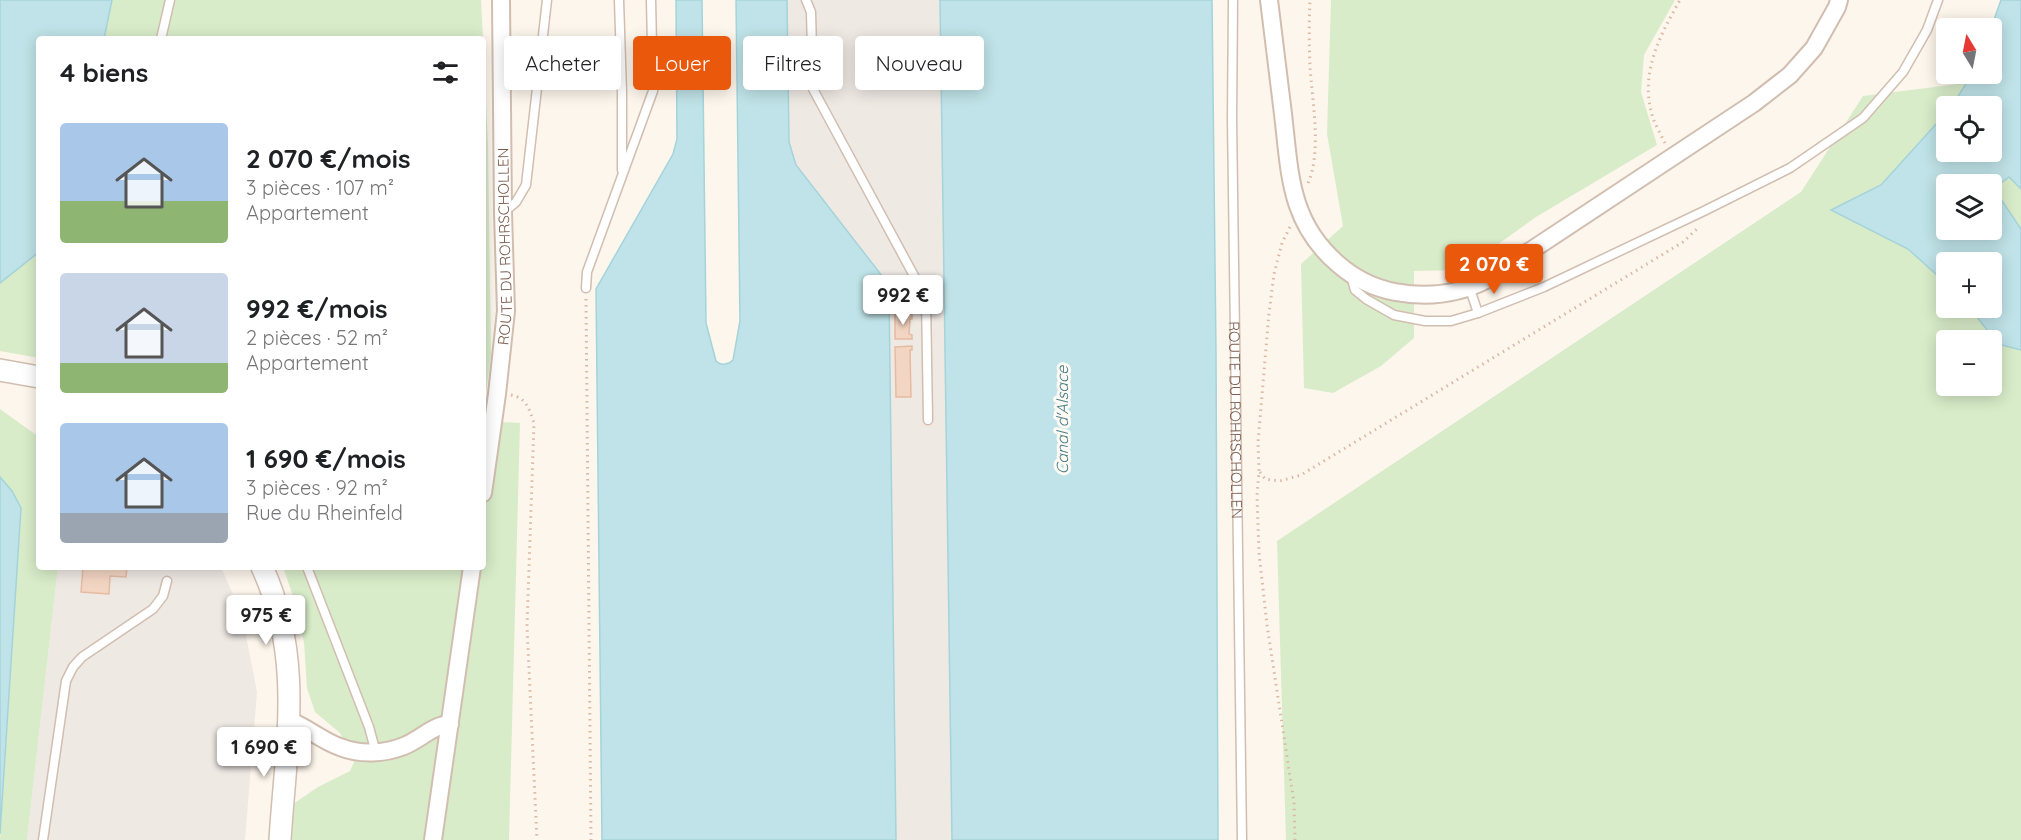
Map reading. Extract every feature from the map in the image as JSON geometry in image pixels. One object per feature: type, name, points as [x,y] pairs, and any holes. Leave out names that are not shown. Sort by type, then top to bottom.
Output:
[{"type":"street","name":"ROUTE DU ROHRSCHOLLEN","points":[[486,472],[506,311],[501,0]]},
{"type":"street","points":[[1269,0],[1290,176],[1300,214],[1307,230],[1326,254],[1351,275],[1383,289],[1415,296],[1441,295],[1470,289],[1545,243],[1755,103],[1790,75],[1814,48],[1837,8],[1839,0]]},
{"type":"street","points":[[0,370],[36,376]]},
{"type":"street","points":[[263,570],[283,627],[287,654],[290,721],[284,766],[280,840]]},
{"type":"street","points":[[434,840],[472,570]]},
{"type":"street","points":[[290,721],[304,726],[338,747],[356,752],[376,753],[418,740],[439,725],[450,724]]},
{"type":"lane","points":[[162,36],[170,0]]},
{"type":"lane","points":[[503,213],[516,202],[526,185],[547,0]]},
{"type":"lane","points":[[619,0],[622,176]]},
{"type":"lane","points":[[586,288],[587,272],[653,92],[651,0]]},
{"type":"lane","points":[[806,0],[811,12],[813,89],[926,298],[928,420]]},
{"type":"lane","name":"ROUTE DU ROHRSCHOLLEN","points":[[1233,0],[1232,120],[1242,840]]},
{"type":"lane","points":[[1351,275],[1355,290],[1366,299],[1394,315],[1425,321],[1451,321],[1478,313],[1544,286],[1790,168],[1863,118],[1903,72],[1928,30],[1938,0]]},
{"type":"lane","points":[[1470,289],[1478,313]]},
{"type":"lane","points":[[308,570],[369,727],[376,753]]},
{"type":"lane","points":[[43,840],[66,681],[72,667],[82,657],[153,609],[163,597],[167,581]]},
{"type":"path","points":[[1294,192],[1307,184],[1315,147],[1310,65],[1310,0]]},
{"type":"path","points":[[1673,158],[1653,118],[1647,90],[1653,54],[1680,0]]},
{"type":"path","points":[[1259,471],[1265,480],[1280,481],[1301,475],[1683,242],[1699,228],[1704,211]]},
{"type":"path","points":[[1295,840],[1294,803],[1267,626],[1259,553],[1257,496],[1258,442],[1274,274],[1282,243],[1290,226],[1300,214]]},
{"type":"path","points":[[586,288],[591,840]]},
{"type":"path","points":[[497,394],[516,396],[527,402],[534,423],[527,626],[537,840]]},
{"type":"shaded area","points":[[787,0],[940,0],[941,36],[855,36],[855,90],[941,90],[952,840],[896,840],[889,292],[886,281],[796,165],[789,142],[788,90],[843,90],[843,36],[788,36]]},
{"type":"shaded area","points":[[58,570],[222,570],[242,615],[257,692],[245,840],[27,840]]},
{"type":"green space","points":[[112,0],[481,0],[483,36],[105,36]]},
{"type":"green space","points":[[1331,0],[1675,0],[1644,55],[1641,92],[1657,145],[1536,217],[1462,270],[1414,271],[1414,338],[1381,366],[1333,393],[1304,388],[1301,264],[1343,226],[1327,134]]},
{"type":"green space","points":[[2021,76],[2021,840],[1286,840],[1277,541],[1801,192],[1863,96],[1958,84],[2002,84],[2002,78]]},
{"type":"green space","points":[[486,104],[488,144],[491,355],[486,393]]},
{"type":"green space","points":[[36,254],[36,357],[0,351],[0,283]]},
{"type":"green space","points":[[0,409],[36,435],[36,570],[58,570],[27,840],[0,840],[21,508],[12,491],[0,477]]},
{"type":"green space","points":[[486,421],[520,423],[509,840],[292,840],[293,804],[318,787],[350,771],[354,762],[340,733],[315,712],[307,688],[304,642],[295,602],[284,570],[486,570]]},
{"type":"water","points":[[0,0],[112,0],[105,36],[36,36],[36,254],[0,283]]},
{"type":"water","points":[[676,0],[702,0],[702,36],[676,36]]},
{"type":"water","points":[[736,0],[787,0],[788,36],[743,36],[743,90],[788,90],[789,142],[796,165],[886,281],[889,292],[896,840],[602,840],[596,289],[673,154],[677,139],[677,90],[703,90],[706,323],[716,361],[720,364],[729,363],[733,360],[740,321]]},
{"type":"water","name":"Canal d'Alsace","points":[[940,0],[1212,0],[1218,840],[952,840],[941,90],[984,90],[984,36],[941,36]]},
{"type":"water","points":[[2001,0],[2021,0],[2021,189],[2009,177],[2002,183],[2002,174],[1936,174],[1936,240],[2002,240],[2002,201],[2021,229],[2021,350],[2002,345],[2002,330],[1987,330],[1978,318],[2002,318],[2002,252],[1936,252],[1936,274],[1908,249],[1831,210],[1881,185],[1936,124],[1936,162],[2002,162],[2002,96],[1958,96],[1966,84],[2002,84],[2002,18],[1995,18]]},
{"type":"water","points":[[0,477],[12,491],[21,508],[0,834]]},
{"type":"building","points":[[895,314],[912,314],[909,334],[912,335],[912,339],[895,339]]},
{"type":"building","points":[[912,346],[910,350],[911,397],[896,397],[895,347]]},
{"type":"building","points":[[83,570],[127,570],[126,577],[110,576],[109,594],[81,592]]}]
